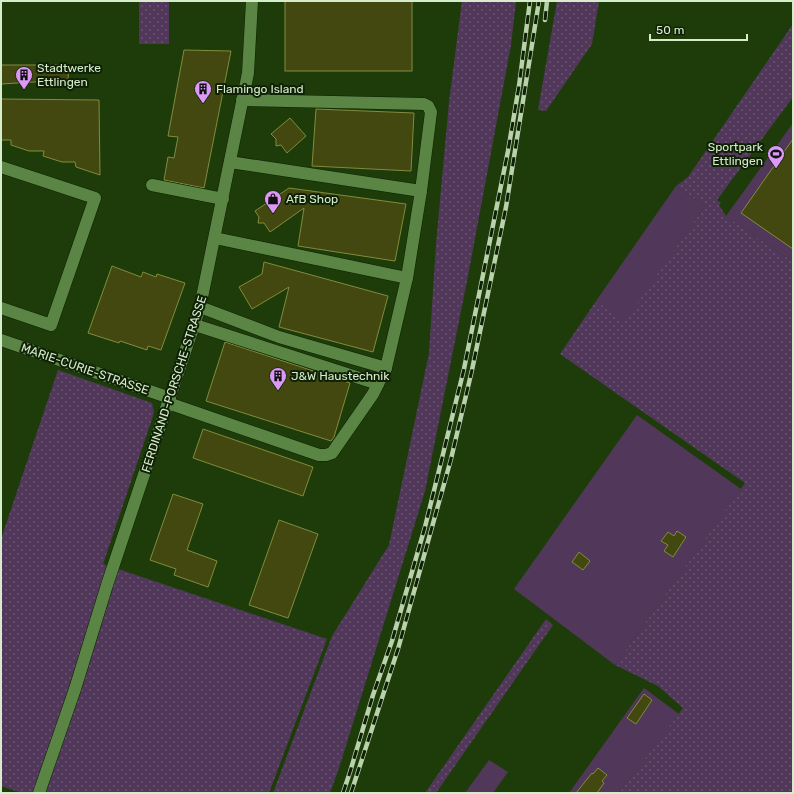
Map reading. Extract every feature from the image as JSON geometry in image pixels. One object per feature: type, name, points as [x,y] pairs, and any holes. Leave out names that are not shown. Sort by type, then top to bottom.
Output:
[{"type":"street","name":"FERDINAND-PORSCHE-STRASSE","points":[[39,793],[75,689],[106,585],[200,307],[248,73],[252,1]]},
{"type":"street","name":"MARIE-CURIE-STRASSE","points":[[1,340],[319,455],[332,453],[374,394],[386,368],[407,278],[421,191],[431,112],[428,106],[424,104],[242,100]]},
{"type":"street","points":[[230,162],[421,191]]},
{"type":"street","points":[[1,167],[95,198],[51,326],[1,308]]},
{"type":"street","points":[[152,185],[222,199]]},
{"type":"street","points":[[214,238],[407,278]]},
{"type":"street","points":[[200,307],[279,337],[386,368]]},
{"type":"street","points":[[195,325],[378,384]]},
{"type":"shaded area","points":[[139,1],[169,1],[169,44],[139,44]]},
{"type":"shaded area","points":[[462,1],[516,1],[511,45],[468,276],[425,491],[330,793],[273,793],[332,636],[389,545],[429,353],[436,244],[449,102]]},
{"type":"shaded area","points":[[557,1],[599,1],[592,44],[546,111],[538,110]]},
{"type":"shaded area","points":[[793,24],[793,97],[717,200],[721,203],[719,205],[726,216],[793,262],[793,793],[619,793],[683,708],[658,686],[615,665],[745,483],[560,354],[596,301],[625,320],[705,206],[676,186],[688,177]]},
{"type":"shaded area","name":"Sportpark Ettlingen","points":[[793,123],[793,262],[726,216]]},
{"type":"shaded area","points":[[676,186],[705,206],[625,321],[596,301]]},
{"type":"shaded area","points":[[58,370],[152,403],[154,413],[103,564],[327,639],[269,793],[22,793],[1,786],[1,539]]},
{"type":"shaded area","points":[[637,415],[741,489],[615,665],[514,589]]},
{"type":"shaded area","points":[[546,619],[553,625],[436,793],[425,793]]},
{"type":"shaded area","points":[[644,688],[679,714],[619,793],[569,793]]},
{"type":"shaded area","points":[[489,760],[508,772],[493,793],[465,793]]},
{"type":"building","points":[[285,1],[412,1],[412,71],[285,71]]},
{"type":"building","name":"Flamingo Island","points":[[184,50],[231,51],[204,188],[164,180],[168,157],[174,158],[178,137],[168,136]]},
{"type":"building","name":"Stadtwerke Ettlingen","points":[[1,65],[69,65],[68,80],[1,84]]},
{"type":"building","points":[[1,99],[99,100],[100,175],[76,167],[75,162],[62,162],[43,156],[44,151],[29,151],[11,145],[11,140],[1,140]]},
{"type":"building","points":[[316,109],[414,113],[411,171],[312,166]]},
{"type":"building","points":[[290,118],[306,136],[287,153],[281,145],[276,146],[276,139],[271,134]]},
{"type":"building","name":"Sportpark Ettlingen","points":[[793,139],[793,249],[741,213]]},
{"type":"building","points":[[289,188],[406,204],[395,261],[298,246],[304,208],[270,232],[264,223],[258,223],[259,217],[255,211]]},
{"type":"building","points":[[264,262],[388,296],[373,352],[279,327],[289,287],[252,309],[239,287],[262,274]]},
{"type":"building","points":[[112,266],[141,277],[143,272],[156,277],[157,274],[185,283],[161,350],[148,346],[147,350],[88,333]]},
{"type":"building","name":"J&W Haustechnik","points":[[225,342],[350,383],[334,437],[331,441],[206,401]]},
{"type":"building","points":[[203,429],[313,467],[303,496],[193,458]]},
{"type":"building","points":[[173,494],[203,504],[187,550],[217,561],[208,587],[174,575],[176,569],[150,560]]},
{"type":"building","points":[[279,520],[318,534],[288,618],[249,605]]},
{"type":"building","points":[[677,531],[686,537],[673,557],[664,551],[668,545],[661,541],[668,532],[674,536]]},
{"type":"building","points":[[579,552],[590,561],[583,570],[572,562]]},
{"type":"building","points":[[644,694],[652,700],[636,724],[627,718]]},
{"type":"building","points":[[598,768],[607,775],[602,781],[604,783],[597,793],[576,793],[592,773],[593,774]]},
{"type":"railway","points":[[343,793],[373,695],[392,641],[425,527],[464,369],[508,151],[519,86],[530,1]]},
{"type":"railway","points":[[351,793],[398,649],[451,459],[472,370],[506,207],[539,1]]},
{"type":"railway","points":[[545,20],[547,1]]},
{"type":"place","name":"Stadtwerke Ettlingen","points":[[24,90]]},
{"type":"place","name":"Flamingo Island","points":[[203,104]]},
{"type":"place","name":"Sportpark Ettlingen","points":[[776,169]]},
{"type":"place","name":"AfB Shop","points":[[273,214]]},
{"type":"place","name":"J&W Haustechnik","points":[[278,391]]}]
